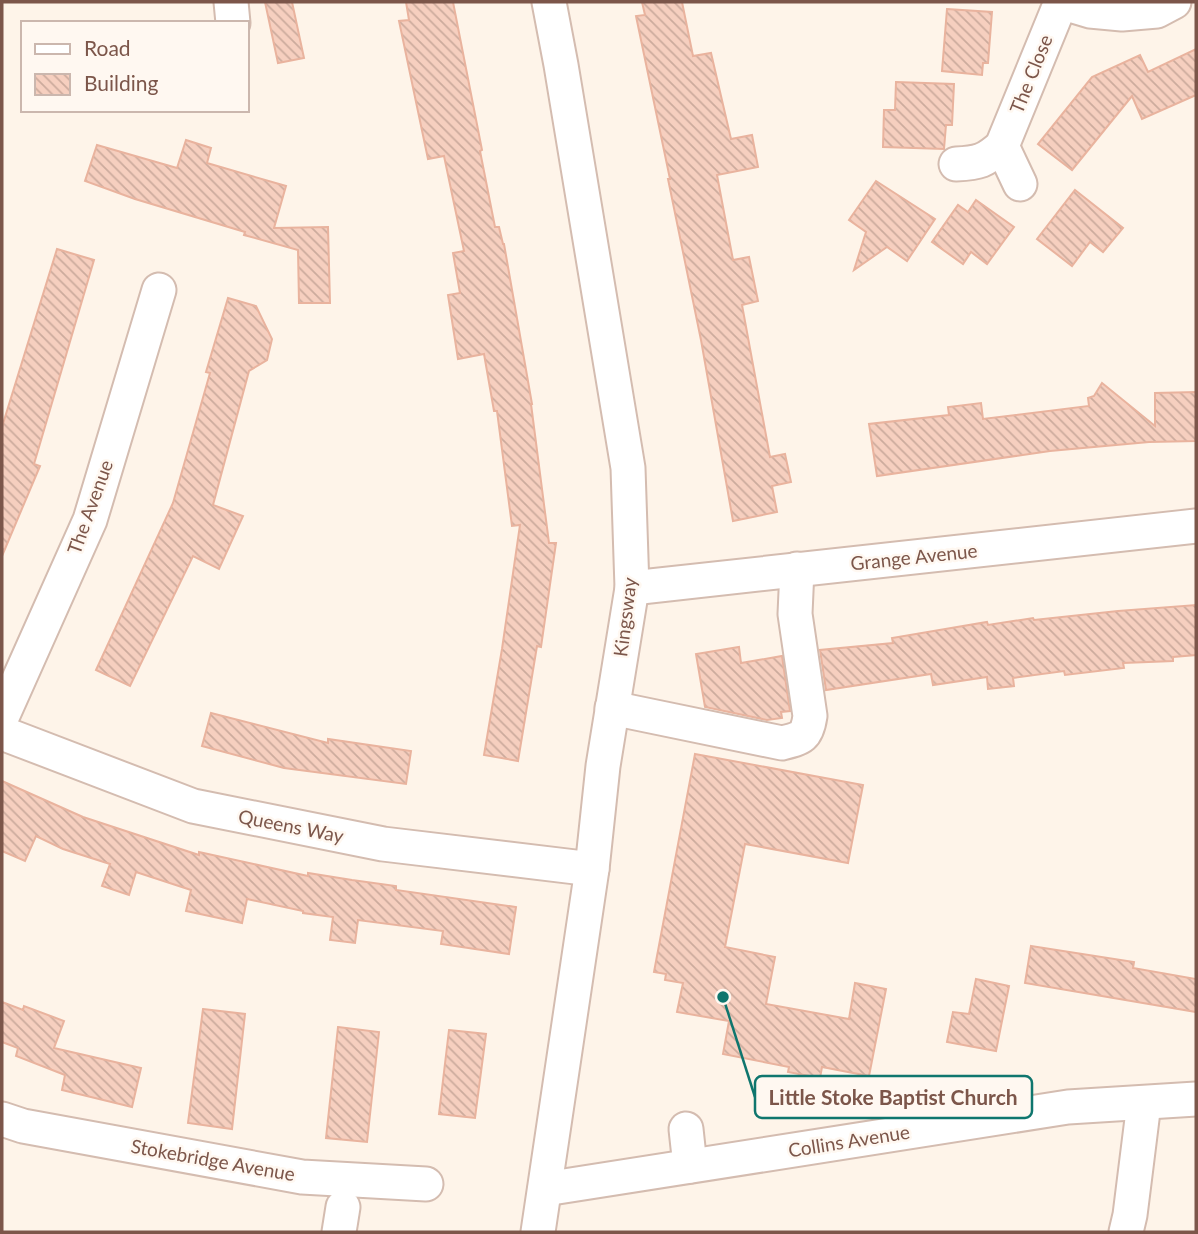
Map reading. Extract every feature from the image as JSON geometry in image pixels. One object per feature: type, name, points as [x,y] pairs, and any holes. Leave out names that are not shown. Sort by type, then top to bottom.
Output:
[{"type":"street","points":[[231,2],[233,21]]},
{"type":"street","name":"Kingsway","points":[[538,1232],[593,869],[603,765],[632,588],[628,468],[549,2]]},
{"type":"street","name":"The Close","points":[[1002,146],[1060,2],[1090,11],[1122,14],[1157,11],[1174,2]]},
{"type":"street","points":[[956,164],[985,160],[1002,146],[1020,184]]},
{"type":"street","name":"The Avenue","points":[[2,717],[90,520],[159,290]]},
{"type":"street","name":"Grange Avenue","points":[[632,588],[1196,526]]},
{"type":"street","points":[[612,709],[782,743],[800,738],[808,730],[810,716],[795,614],[797,569]]},
{"type":"street","name":"Queens Way","points":[[2,733],[193,806],[383,844],[593,869]]},
{"type":"street","name":"Collins Avenue","points":[[545,1189],[1068,1107],[1196,1100]]},
{"type":"street","points":[[1126,1232],[1144,1103]]},
{"type":"street","name":"Stokebridge Avenue","points":[[2,1119],[23,1126],[302,1177],[426,1184]]},
{"type":"street","points":[[686,1129],[690,1166]]},
{"type":"building","points":[[265,2],[292,2],[304,58],[278,63]]},
{"type":"building","points":[[406,2],[453,2],[495,227],[499,227],[504,244],[532,404],[549,543],[556,543],[541,647],[537,646],[518,761],[484,755],[520,525],[512,526],[497,411],[494,411],[484,354],[458,359],[448,295],[460,293],[453,253],[464,251],[444,156],[428,159],[399,21],[409,20]]},
{"type":"building","points":[[642,2],[682,2],[693,56],[711,53],[731,139],[752,135],[758,167],[717,175],[733,260],[749,257],[758,301],[742,305],[770,457],[785,454],[791,482],[772,486],[777,512],[733,521],[701,340],[636,16],[645,15]]},
{"type":"building","points":[[947,9],[992,12],[988,63],[983,63],[982,75],[942,71]]},
{"type":"building","points":[[1196,49],[1196,95],[1142,119],[1132,96],[1072,170],[1038,144],[1092,77],[1140,55],[1148,72]]},
{"type":"building","points":[[896,82],[954,84],[952,125],[946,125],[944,149],[883,147],[884,110],[895,110]]},
{"type":"building","points":[[186,140],[211,148],[207,163],[286,186],[274,228],[328,227],[330,303],[299,303],[298,250],[244,235],[245,232],[85,181],[97,145],[177,168]]},
{"type":"building","points":[[876,181],[935,219],[907,261],[887,247],[854,270],[866,232],[849,220]]},
{"type":"building","points":[[1075,190],[1123,228],[1103,252],[1090,242],[1072,266],[1037,239]]},
{"type":"building","points":[[976,200],[1014,227],[987,264],[971,252],[963,264],[932,242],[958,205],[968,212]]},
{"type":"building","points":[[57,249],[94,260],[34,464],[40,466],[2,556],[2,427]]},
{"type":"building","points":[[228,298],[256,306],[272,339],[267,360],[249,371],[213,505],[243,516],[219,569],[193,556],[130,686],[96,670],[173,503]]},
{"type":"building","points":[[1102,383],[1155,426],[1155,393],[1196,392],[1196,441],[1149,442],[1050,451],[877,476],[869,424],[949,415],[948,407],[981,403],[983,419],[1089,406],[1088,398],[1094,396]]},
{"type":"building","points":[[1196,605],[1196,655],[1173,657],[1173,661],[1123,663],[1124,668],[1065,675],[1064,671],[1013,678],[1014,686],[988,689],[987,677],[933,685],[931,674],[826,690],[820,650],[893,643],[892,638],[987,622],[988,625],[1033,618]]},
{"type":"building","points":[[739,647],[741,663],[782,656],[790,711],[781,712],[782,718],[767,720],[705,707],[696,654]]},
{"type":"building","points":[[211,713],[328,743],[328,739],[411,751],[406,784],[284,768],[202,746]]},
{"type":"building","points":[[695,754],[863,785],[848,863],[745,844],[725,947],[775,957],[766,1004],[849,1019],[855,983],[886,989],[869,1076],[822,1067],[820,1078],[788,1072],[789,1067],[723,1054],[729,1021],[677,1012],[683,983],[665,980],[666,974],[654,972]]},
{"type":"building","points":[[2,781],[83,817],[199,855],[199,852],[308,876],[308,873],[396,886],[396,890],[516,907],[509,954],[441,944],[443,931],[358,920],[355,943],[330,940],[333,917],[303,913],[247,899],[242,923],[186,911],[191,890],[136,872],[129,895],[102,886],[110,864],[63,849],[36,836],[25,861],[2,851]]},
{"type":"building","points":[[1031,946],[1134,962],[1133,968],[1196,979],[1196,1012],[1025,983]]},
{"type":"building","points":[[976,979],[1009,986],[996,1051],[947,1042],[953,1012],[969,1014]]},
{"type":"building","points":[[2,1002],[23,1010],[24,1006],[64,1021],[54,1048],[141,1068],[132,1107],[62,1090],[65,1075],[16,1056],[18,1048],[2,1042]]},
{"type":"building","points":[[203,1009],[245,1014],[232,1129],[188,1123]]},
{"type":"building","points":[[338,1027],[379,1032],[367,1142],[326,1138]]},
{"type":"building","points":[[449,1030],[486,1034],[475,1118],[439,1114]]},
{"type":"place","name":"Little Stoke Baptist Church","points":[[723,997]]}]
